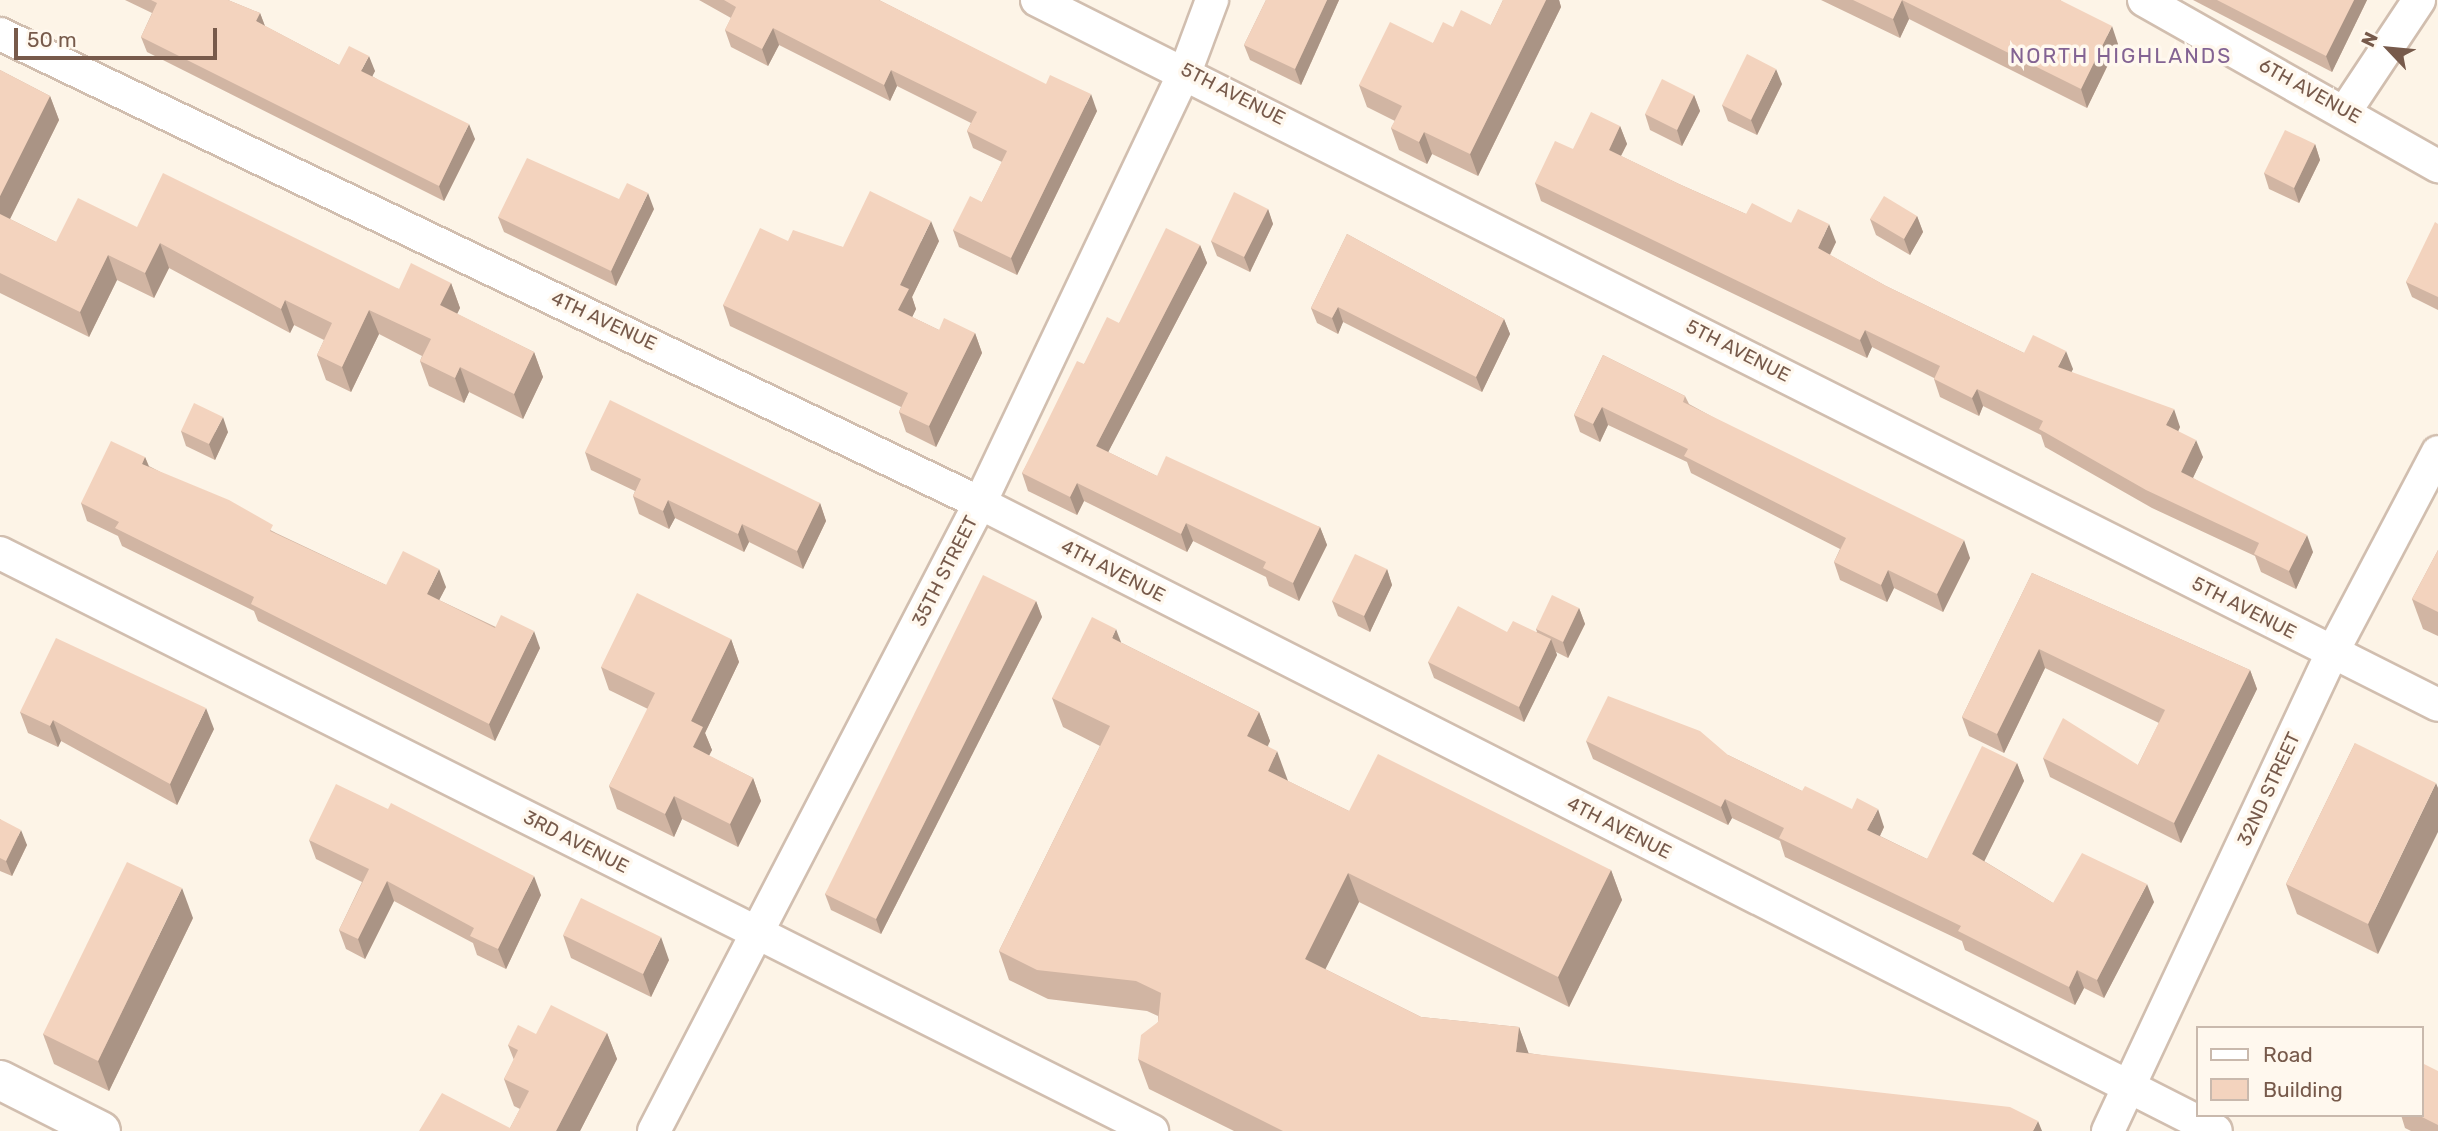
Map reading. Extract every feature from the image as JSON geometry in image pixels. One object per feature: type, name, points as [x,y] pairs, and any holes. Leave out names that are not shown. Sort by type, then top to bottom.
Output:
[{"type":"main road","points":[[0,1080],[101,1131]]},
{"type":"street","name":"5TH AVENUE","points":[[1037,0],[1186,70],[2438,705]]},
{"type":"street","name":"35TH STREET","points":[[654,1131],[761,934],[980,503],[1186,70],[1212,0]]},
{"type":"street","name":"6TH AVENUE","points":[[2144,0],[2346,110],[2438,166]]},
{"type":"street","points":[[2346,110],[2419,0]]},
{"type":"street","name":"4TH AVENUE","points":[[0,34],[980,503],[2216,1131]]},
{"type":"street","name":"32ND STREET","points":[[2108,1131],[2333,653],[2438,452]]},
{"type":"street","name":"3RD AVENUE","points":[[0,553],[1152,1131]]},
{"type":"building","points":[[151,0],[228,0],[260,13],[256,21],[339,65],[349,46],[369,56],[361,71],[469,124],[439,186],[141,37],[157,3]]},
{"type":"building","points":[[724,0],[879,0],[1046,84],[1050,75],[1091,94],[1011,258],[953,230],[970,196],[982,202],[1007,151],[967,131],[977,112],[891,70],[884,85],[773,28],[762,49],[725,30],[736,7]]},
{"type":"building","points":[[1266,0],[1327,0],[1295,69],[1244,45]]},
{"type":"building","points":[[1503,0],[1546,0],[1470,154],[1424,132],[1419,142],[1391,128],[1402,106],[1359,85],[1390,22],[1433,43],[1443,22],[1453,27],[1461,10],[1491,25]]},
{"type":"building","points":[[1853,0],[1902,0],[1893,19]]},
{"type":"building","points":[[1902,0],[2060,0],[2112,26],[2081,89]]},
{"type":"building","points":[[2217,0],[2354,0],[2326,56]]},
{"type":"building","points":[[1747,54],[1776,69],[1751,120],[1722,105]]},
{"type":"building","points":[[0,70],[50,96],[0,196]]},
{"type":"building","points":[[1662,79],[1694,95],[1677,130],[1645,114]]},
{"type":"building","points":[[1591,112],[1620,126],[1609,150],[1746,214],[1752,203],[1791,223],[1798,209],[1829,224],[1818,248],[1886,286],[2024,353],[2033,335],[2066,351],[2058,367],[2174,409],[2166,425],[2196,440],[2181,472],[2307,535],[2289,571],[2254,554],[2259,543],[2146,490],[2039,429],[2043,421],[1977,389],[1972,398],[1934,379],[1940,366],[1865,330],[1860,340],[1535,183],[1555,141],[1573,149]]},
{"type":"building","points":[[2285,130],[2315,144],[2294,188],[2264,173]]},
{"type":"building","points":[[527,158],[619,199],[627,183],[648,193],[611,271],[498,217]]},
{"type":"building","points":[[163,173],[399,289],[411,263],[451,283],[440,305],[534,352],[514,394],[460,367],[455,378],[420,361],[431,339],[369,310],[342,367],[317,355],[332,323],[285,300],[281,309],[160,243],[145,273],[108,255],[80,312],[0,273],[0,214],[56,242],[78,198],[137,227]]},
{"type":"building","points":[[870,191],[931,221],[900,285],[909,289],[898,310],[939,330],[944,318],[975,333],[929,426],[899,412],[908,393],[723,305],[760,228],[788,241],[793,230],[843,247]]},
{"type":"building","points":[[1234,192],[1268,209],[1244,257],[1211,241]]},
{"type":"building","points":[[1884,196],[1917,216],[1904,239],[1870,219]]},
{"type":"building","points":[[2435,222],[2438,224],[2438,297],[2406,282]]},
{"type":"building","points":[[1166,228],[1200,245],[1096,446],[1157,476],[1166,456],[1320,527],[1293,583],[1263,568],[1266,562],[1186,523],[1181,534],[1077,483],[1070,497],[1022,473],[1077,361],[1084,364],[1107,317],[1119,323]]},
{"type":"building","points":[[1347,234],[1504,319],[1476,377],[1338,307],[1332,318],[1311,308]]},
{"type":"building","points":[[1603,355],[1685,396],[1683,402],[1964,540],[1937,594],[1888,570],[1881,585],[1834,562],[1846,538],[1684,456],[1688,449],[1602,407],[1593,424],[1574,415]]},
{"type":"building","points":[[610,400],[820,503],[797,551],[742,524],[738,534],[668,500],[663,511],[633,496],[641,479],[585,452]]},
{"type":"building","points":[[194,403],[223,417],[209,444],[181,431]]},
{"type":"building","points":[[111,441],[145,457],[142,464],[229,500],[273,525],[270,531],[386,585],[403,551],[439,569],[427,594],[495,628],[501,615],[534,631],[489,724],[251,604],[254,597],[115,528],[119,522],[81,503]]},
{"type":"building","points":[[2438,550],[2438,612],[2412,599]]},
{"type":"building","points":[[1355,554],[1387,569],[1364,616],[1332,601]]},
{"type":"building","points":[[2032,573],[2250,670],[2174,823],[2043,758],[2063,718],[2138,765],[2165,710],[2039,649],[1997,734],[1962,717]]},
{"type":"building","points":[[983,575],[1036,601],[876,919],[825,894]]},
{"type":"building","points":[[637,593],[731,639],[691,721],[703,727],[693,747],[753,778],[730,824],[674,796],[665,814],[609,786],[655,693],[601,667]]},
{"type":"building","points":[[1552,595],[1579,608],[1563,642],[1536,629]]},
{"type":"building","points":[[1458,606],[1507,632],[1513,621],[1551,639],[1519,707],[1428,662]]},
{"type":"building","points":[[1092,617],[1116,629],[1112,638],[1259,712],[1247,736],[1277,751],[1268,771],[1349,811],[1378,754],[1611,870],[1558,977],[1348,873],[1305,959],[1421,1017],[1519,1027],[1516,1052],[2010,1107],[2038,1121],[2033,1131],[1283,1131],[1138,1059],[1141,1035],[1158,1022],[1161,993],[1136,981],[1037,970],[999,951],[1110,726],[1052,698]]},
{"type":"building","points":[[56,638],[206,708],[170,784],[53,720],[50,726],[20,712]]},
{"type":"building","points":[[1608,696],[1700,731],[1728,755],[1802,791],[1805,786],[1852,809],[1857,798],[1878,809],[1867,830],[1927,859],[1982,746],[2017,763],[1972,854],[2053,903],[2082,853],[2147,884],[2097,980],[2077,970],[2069,987],[1958,931],[1961,926],[1779,838],[1784,828],[1725,799],[1721,807],[1586,741]]},
{"type":"building","points":[[2355,743],[2436,783],[2368,924],[2286,884]]},
{"type":"building","points":[[336,784],[388,809],[391,803],[534,876],[498,949],[470,936],[474,928],[387,881],[358,939],[339,930],[369,869],[309,840]]},
{"type":"building","points":[[0,819],[21,830],[6,861],[0,858]]},
{"type":"building","points":[[127,862],[182,888],[98,1061],[43,1034]]},
{"type":"building","points":[[581,898],[661,937],[643,974],[563,935]]},
{"type":"building","points":[[551,1005],[607,1033],[556,1131],[419,1131],[442,1093],[510,1128],[529,1091],[504,1079],[518,1050],[508,1045],[518,1025],[536,1034]]},
{"type":"building","points":[[2424,1064],[2438,1071],[2438,1125],[2422,1117]]},
{"type":"district","name":"NORTH HIGHLANDS","points":[[2121,56]]}]
